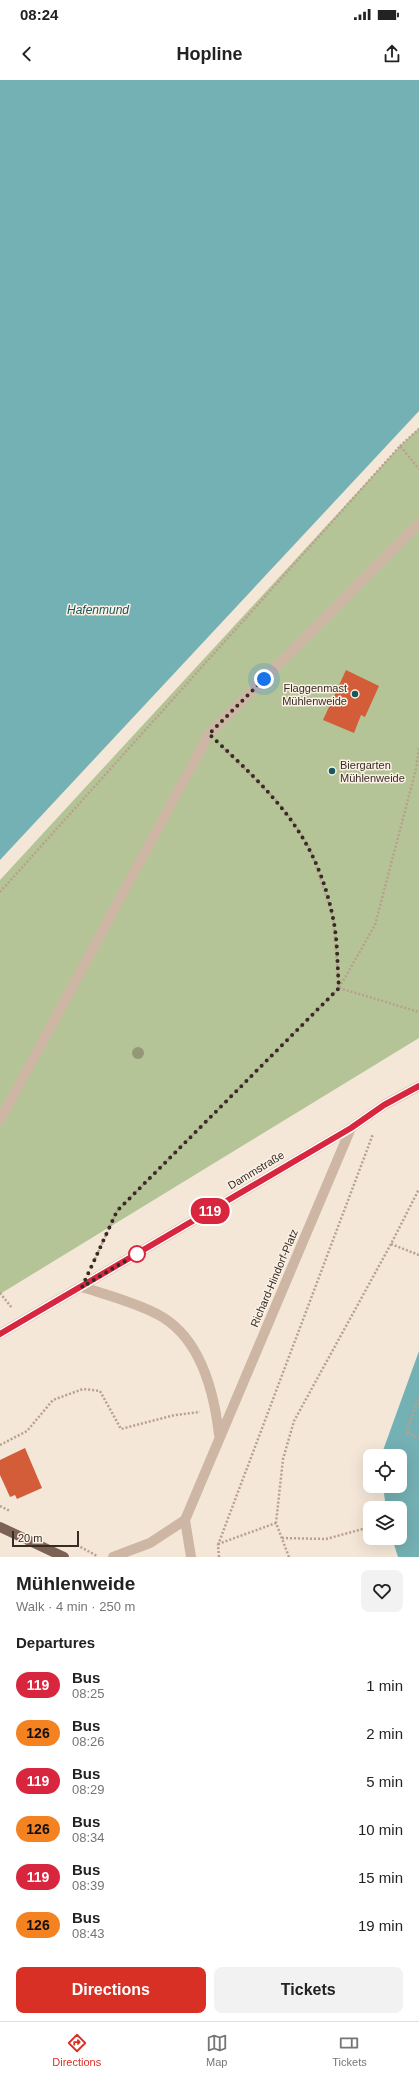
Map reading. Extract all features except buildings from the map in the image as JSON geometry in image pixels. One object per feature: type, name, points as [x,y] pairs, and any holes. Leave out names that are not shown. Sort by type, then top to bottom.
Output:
[{"type":"main road","points":[[0,1527],[64,1557]]},
{"type":"street","points":[[0,1120],[209,734],[419,523]]},
{"type":"street","name":"Dammstraße","points":[[0,1334],[351,1128],[384,1105],[419,1086]]},
{"type":"street","name":"Richard-Hindorf-Platz","points":[[185,1520],[351,1128]]},
{"type":"street","name":"Richard-Hindorf-Platz","points":[[82,1287],[151,1311],[179,1330],[194,1350],[202,1367],[216,1410],[219,1437]]},
{"type":"street","points":[[113,1557],[150,1543],[185,1520],[191,1557]]},
{"type":"path","points":[[0,892],[400,446],[419,429]]},
{"type":"path","points":[[400,446],[419,469]]},
{"type":"path","points":[[209,734],[273,797],[291,818],[310,848],[333,918],[339,988]]},
{"type":"path","points":[[82,1287],[117,1211],[339,988],[375,925],[416,769],[419,748]]},
{"type":"path","points":[[339,988],[419,1012]]},
{"type":"path","points":[[219,1557],[218,1545],[384,1105]]},
{"type":"path","points":[[289,1557],[276,1523],[283,1459],[294,1421],[391,1244],[419,1189]]},
{"type":"path","points":[[391,1244],[419,1255]]},
{"type":"path","points":[[0,1445],[27,1430],[53,1400],[83,1389],[100,1391],[121,1429],[175,1415],[216,1410]]},
{"type":"path","points":[[419,1399],[408,1427],[408,1433],[419,1438]]},
{"type":"path","points":[[218,1545],[276,1523]]},
{"type":"path","points":[[282,1538],[326,1539],[363,1529]]},
{"type":"green space","points":[[419,428],[419,1038],[0,1294],[0,880],[400,446]]},
{"type":"water","name":"Hafenmund","points":[[0,80],[419,80],[419,411],[0,860]]},
{"type":"water","points":[[419,1351],[419,1557],[398,1557],[394,1545],[407,1545],[407,1501],[385,1501],[384,1493],[407,1493],[407,1449],[384,1449]]},
{"type":"bus line","name":"119","points":[[0,1334],[351,1128],[384,1105],[419,1086]]},
{"type":"place","name":"Flaggenmast Mühlenweide","points":[[355,694]]},
{"type":"place","name":"Biergarten Mühlenweide","points":[[332,771]]},
{"type":"route","points":[[137,1254],[82,1287],[117,1211],[339,988],[333,918],[310,848],[291,818],[273,797],[209,734],[264,679]]}]
